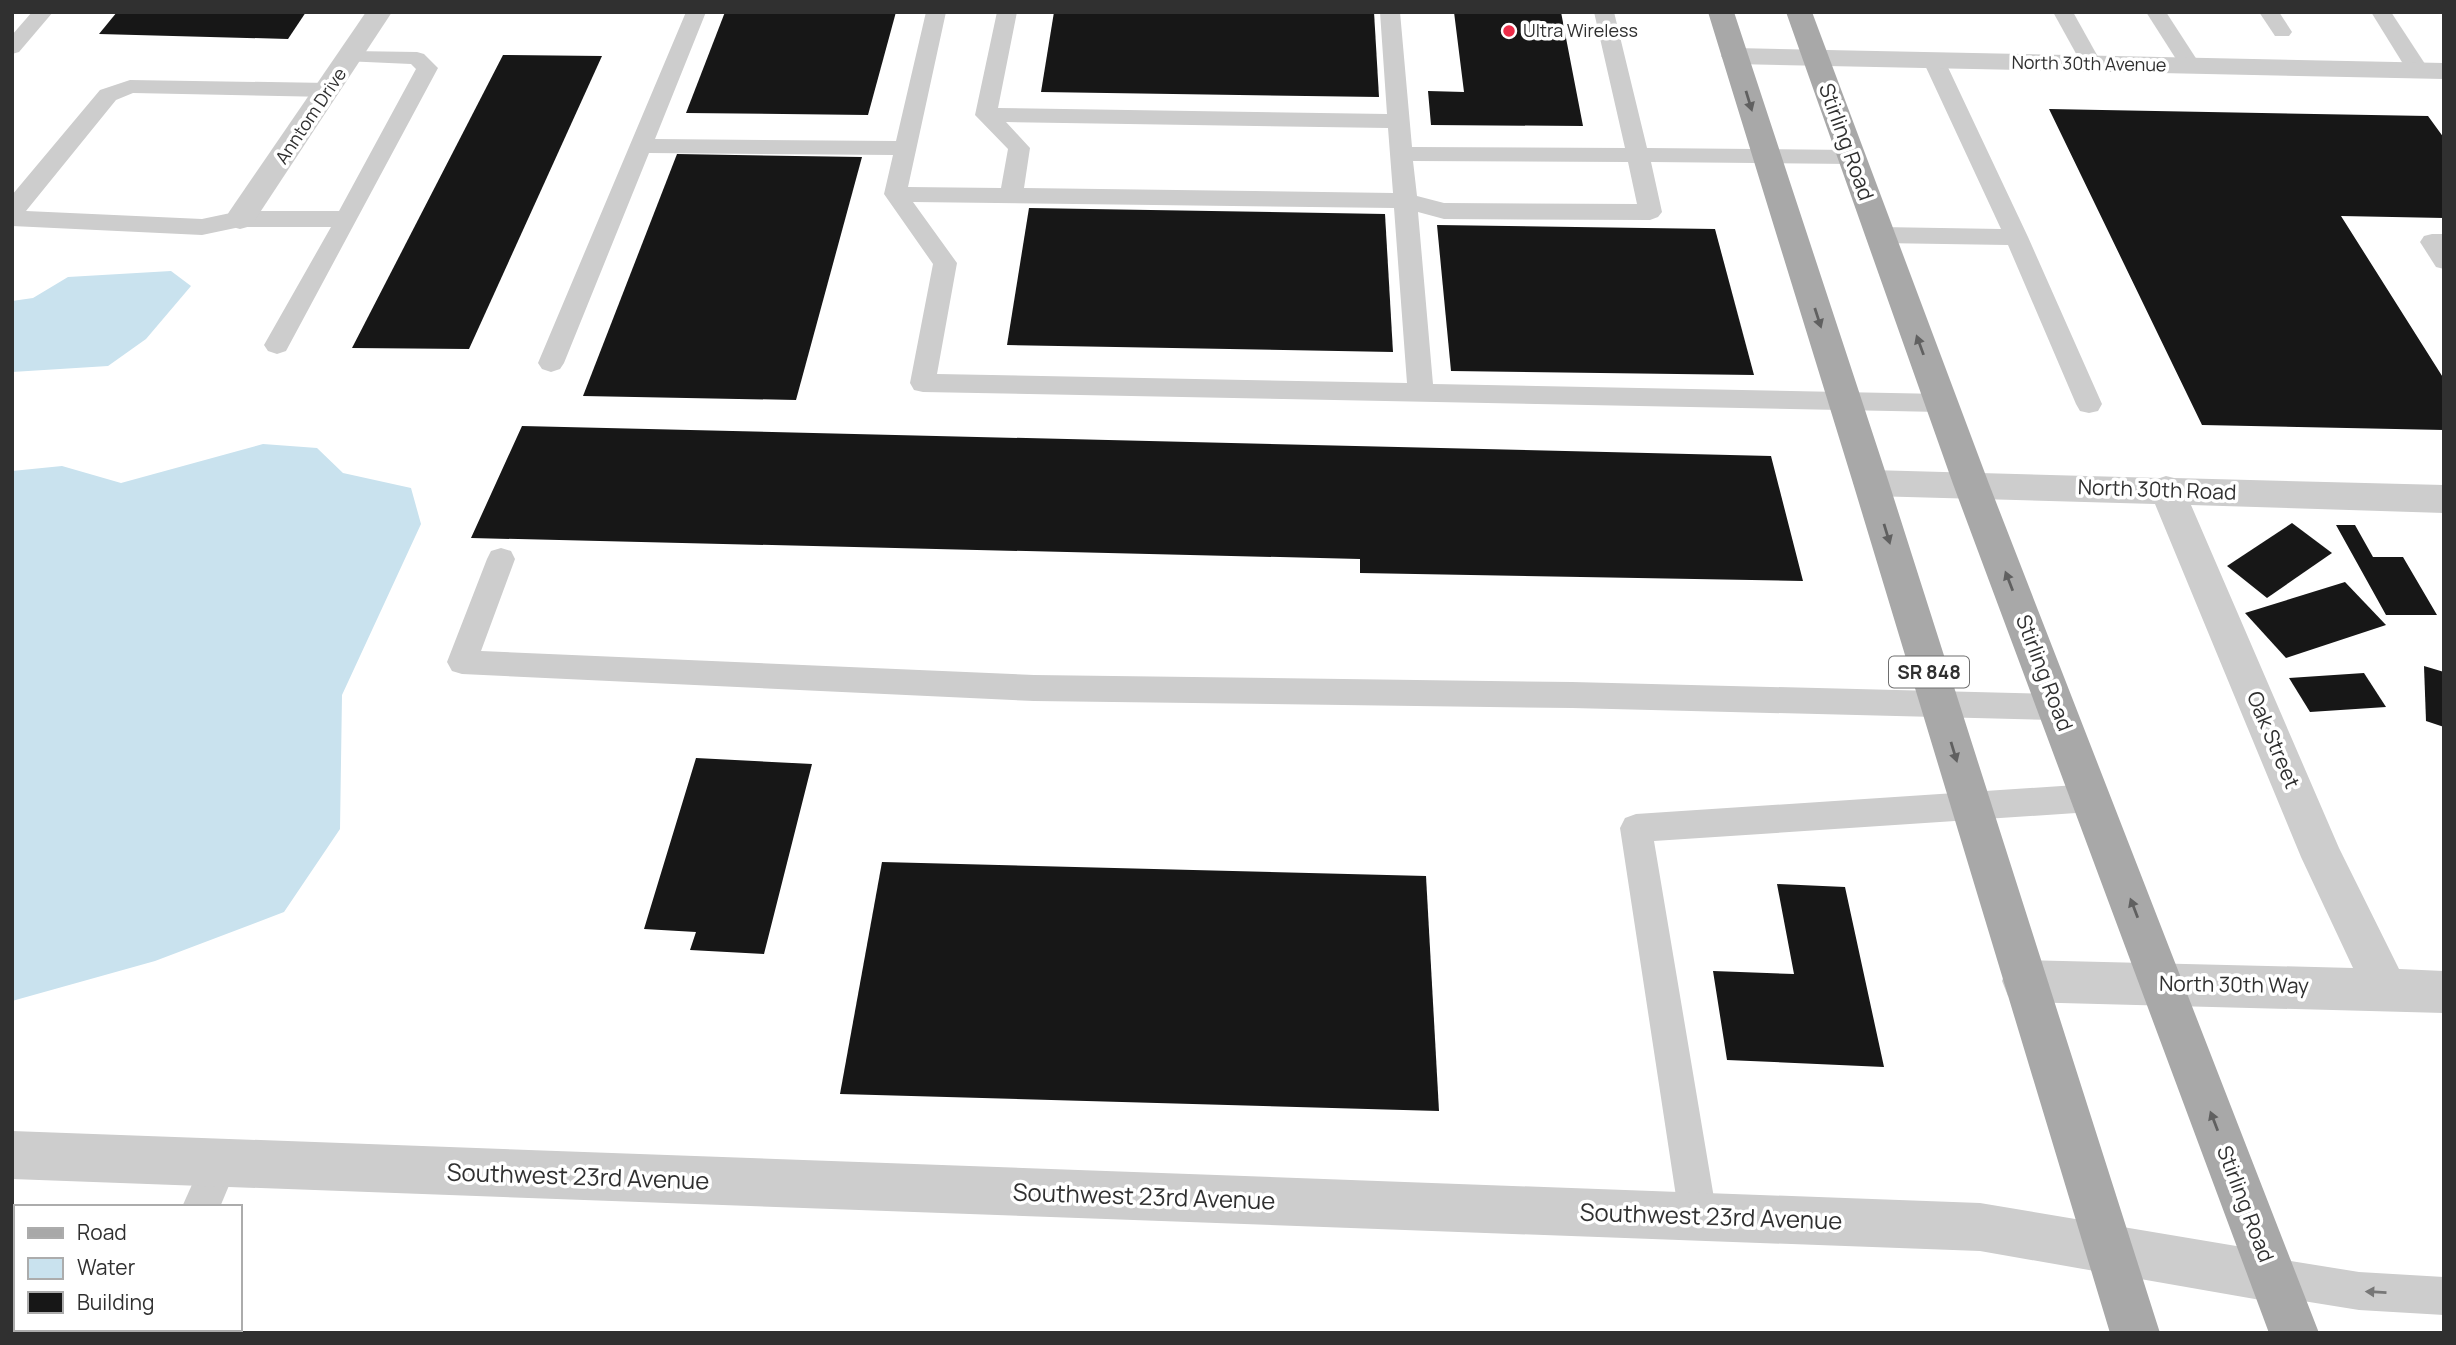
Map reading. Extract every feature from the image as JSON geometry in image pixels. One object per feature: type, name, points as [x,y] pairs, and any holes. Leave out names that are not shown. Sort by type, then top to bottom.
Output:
[{"type":"main road","name":"SR 848","points":[[1721,12],[1871,483],[2135,1333]]},
{"type":"main road","name":"Stirling Road","points":[[1799,12],[1941,402],[2294,1333]]},
{"type":"street","name":"Anntom Drive","points":[[240,219],[379,12]]},
{"type":"street","name":"North 30th Avenue","points":[[1735,56],[1816,60],[2431,70]]},
{"type":"street","name":"North 30th Road","points":[[1871,483],[2166,489],[2444,499]]},
{"type":"street","name":"Oak Street","points":[[2166,489],[2322,857],[2385,988]]},
{"type":"street","name":"North 30th Way","points":[[2024,981],[2385,988],[2444,992]]},
{"type":"street","name":"Southwest 23rd Avenue","points":[[12,1155],[1980,1227],[2273,1277]]},
{"type":"lane","points":[[12,48],[43,12]]},
{"type":"lane","points":[[551,363],[696,12]]},
{"type":"lane","points":[[936,12],[895,194],[945,264],[923,383],[1941,402]]},
{"type":"lane","points":[[986,115],[1007,12]]},
{"type":"lane","points":[[1391,12],[1421,392]]},
{"type":"lane","points":[[895,194],[1406,201],[1444,211],[1650,212],[1604,12]]},
{"type":"lane","points":[[2063,12],[2091,64]]},
{"type":"lane","points":[[2156,12],[2190,66]]},
{"type":"lane","points":[[2269,12],[2282,32]]},
{"type":"lane","points":[[2381,12],[2431,70]]},
{"type":"lane","points":[[277,345],[428,68],[417,58],[351,57]]},
{"type":"lane","points":[[1934,61],[2016,237],[2089,404]]},
{"type":"lane","points":[[329,90],[130,86],[108,94],[16,206],[12,218],[202,227],[240,219],[347,219]]},
{"type":"lane","points":[[986,115],[1399,121]]},
{"type":"lane","points":[[986,115],[1019,148],[1011,196]]},
{"type":"lane","points":[[641,146],[905,148]]},
{"type":"lane","points":[[1402,154],[1851,157]]},
{"type":"lane","points":[[1880,235],[2016,237]]},
{"type":"lane","points":[[2444,242],[2431,242],[2444,261]]},
{"type":"lane","points":[[501,559],[462,662],[1034,688],[1585,695],[2057,706]]},
{"type":"lane","points":[[1698,1216],[1636,828],[2091,798]]},
{"type":"lane","points":[[202,1205],[220,1164]]},
{"type":"lane","points":[[2273,1277],[2359,1292],[2444,1296]]},
{"type":"water","points":[[171,271],[191,286],[146,339],[108,366],[12,372],[12,301],[33,298],[68,277]]},
{"type":"water","points":[[263,444],[317,448],[343,473],[411,488],[421,524],[342,695],[340,829],[284,912],[155,961],[12,1001],[12,471],[62,466],[121,483]]},
{"type":"building","points":[[117,12],[306,12],[288,39],[99,34]]},
{"type":"building","points":[[725,12],[896,12],[868,115],[686,113]]},
{"type":"building","points":[[1054,12],[1374,12],[1379,97],[1041,92]]},
{"type":"building","points":[[1454,12],[1561,12],[1583,126],[1431,125],[1428,91],[1464,92]]},
{"type":"building","points":[[503,55],[602,56],[469,349],[352,348]]},
{"type":"building","points":[[2049,109],[2428,116],[2444,138],[2444,218],[2341,216],[2444,379],[2444,430],[2202,425]]},
{"type":"building","points":[[677,154],[862,157],[796,400],[583,396]]},
{"type":"building","points":[[1029,208],[1385,214],[1393,352],[1007,345]]},
{"type":"building","points":[[1437,225],[1715,229],[1754,375],[1451,371]]},
{"type":"building","points":[[522,426],[1771,456],[1803,581],[1360,573],[1360,559],[471,538]]},
{"type":"building","points":[[2292,523],[2332,553],[2267,598],[2227,566]]},
{"type":"building","points":[[2336,525],[2355,525],[2373,557],[2403,557],[2437,615],[2386,615]]},
{"type":"building","points":[[2345,582],[2386,625],[2286,658],[2245,613]]},
{"type":"building","points":[[2424,666],[2444,672],[2444,727],[2426,721]]},
{"type":"building","points":[[2364,673],[2386,707],[2310,712],[2289,678]]},
{"type":"building","points":[[696,758],[812,764],[764,954],[690,950],[696,932],[644,929]]},
{"type":"building","points":[[882,862],[1426,876],[1439,1111],[840,1094]]},
{"type":"building","points":[[1777,884],[1845,887],[1884,1067],[1727,1060],[1713,971],[1794,974]]},
{"type":"place","name":"Ultra Wireless","points":[[1509,31]]}]
